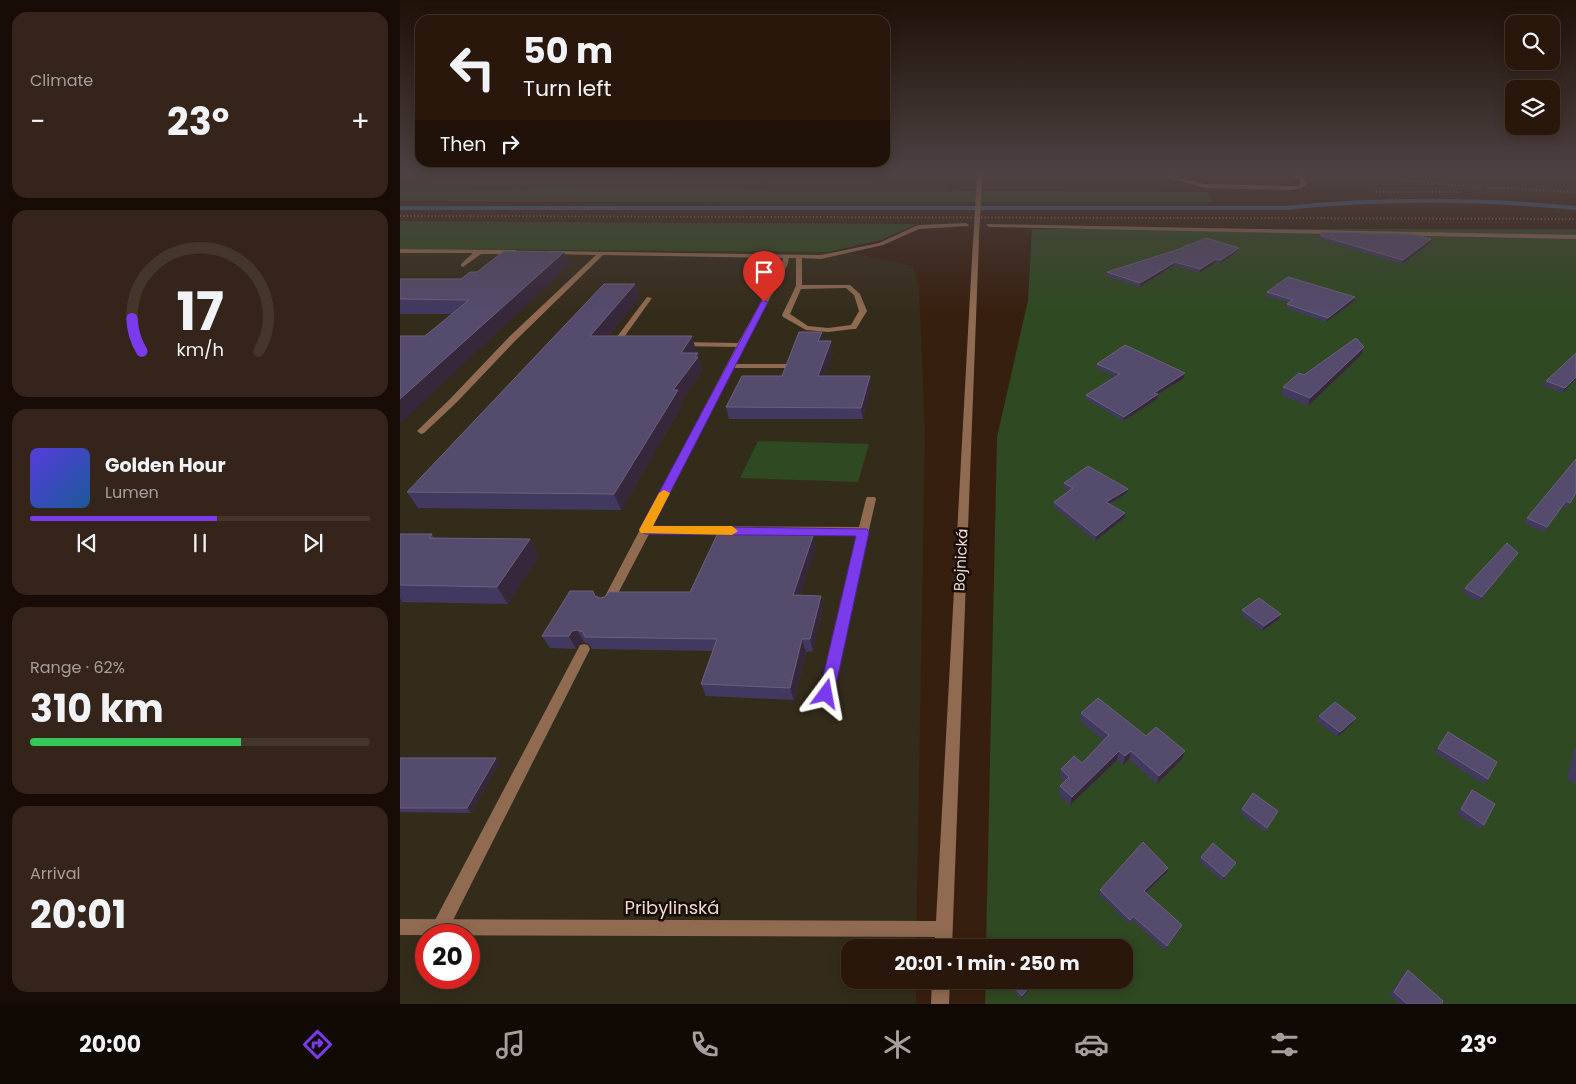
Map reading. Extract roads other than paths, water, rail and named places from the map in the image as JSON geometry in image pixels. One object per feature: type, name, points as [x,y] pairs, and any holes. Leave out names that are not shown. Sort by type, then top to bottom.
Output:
[{"type":"street","name":"Bojnická","points":[[943,939],[977,220]]},
{"type":"street","points":[[548,252],[821,257],[881,244],[925,226],[966,225]]},
{"type":"street","points":[[989,225],[1576,237]]},
{"type":"street","points":[[400,252],[521,252],[505,260]]},
{"type":"street","points":[[463,265],[479,252]]},
{"type":"street","points":[[497,263],[499,252]]},
{"type":"street","points":[[421,431],[601,253]]},
{"type":"street","points":[[607,604],[784,266],[786,257]]},
{"type":"street","points":[[798,287],[848,286],[857,294],[863,311],[853,327],[828,330],[806,328],[786,315],[798,287],[799,257]]},
{"type":"street","points":[[626,343],[617,342],[649,298]]},
{"type":"street","points":[[674,344],[741,345]]},
{"type":"street","points":[[730,366],[786,366]]},
{"type":"street","points":[[826,694],[871,499]]},
{"type":"street","points":[[645,530],[863,532]]},
{"type":"street","points":[[442,924],[584,649]]},
{"type":"street","name":"Pribylinská","points":[[400,927],[415,927]]},
{"type":"street","name":"Pribylinská","points":[[480,928],[944,929]]},
{"type":"street","points":[[940,1004],[941,989]]}]
